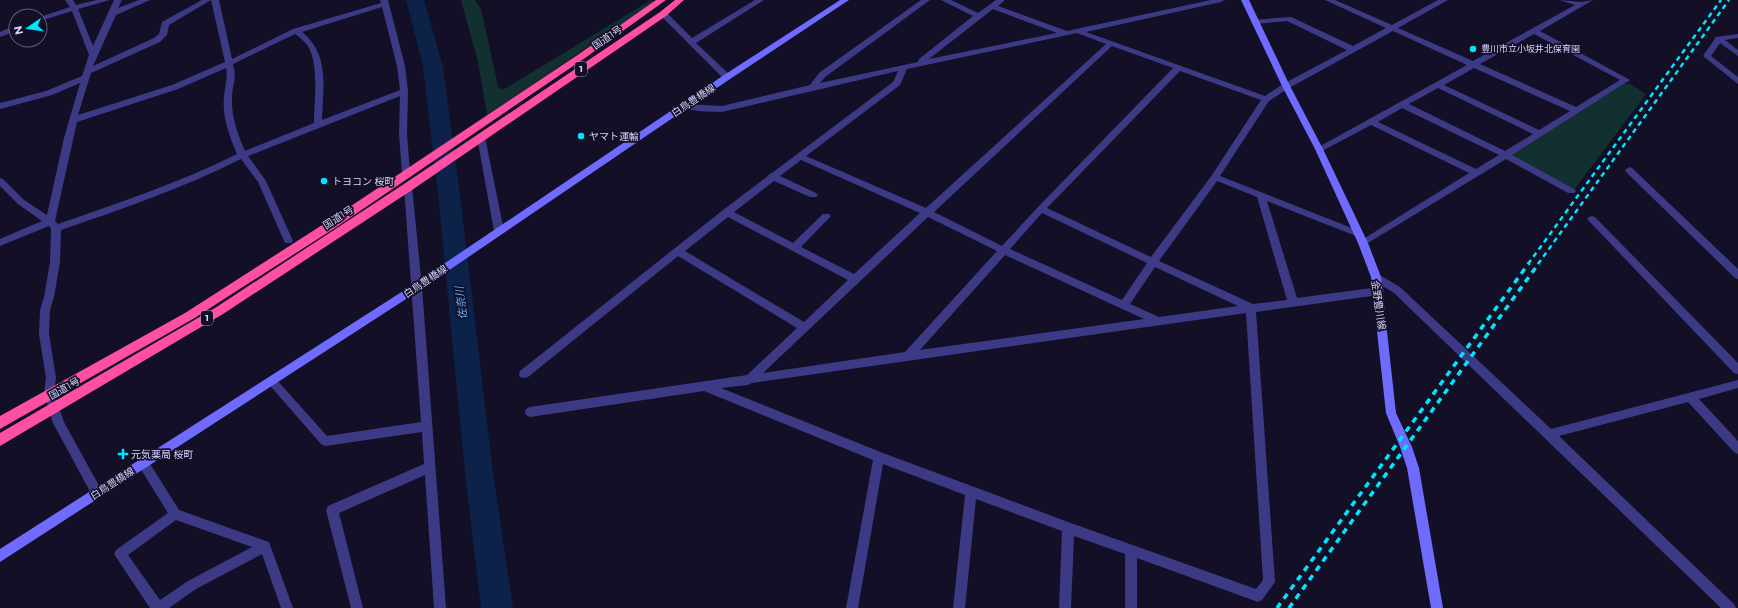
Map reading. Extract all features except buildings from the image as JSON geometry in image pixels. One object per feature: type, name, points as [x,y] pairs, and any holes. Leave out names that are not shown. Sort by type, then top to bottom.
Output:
[{"type":"highway","name":"国道1号","points":[[0,440],[219,311],[408,187],[478,132],[662,0]]},
{"type":"highway","name":"国道1号","points":[[0,423],[189,316],[334,223],[406,174],[478,132],[663,14],[680,0]]},
{"type":"main road","name":"白鳥豊橋線","points":[[0,556],[417,286],[845,0]]},
{"type":"main road","name":"金野豊川線","points":[[1245,0],[1286,86],[1319,149],[1361,239],[1376,277],[1379,290],[1391,413],[1406,447],[1413,468],[1437,608]]},
{"type":"street","points":[[69,0],[74,8],[93,55]]},
{"type":"street","points":[[48,16],[106,0]]},
{"type":"street","points":[[97,493],[59,423],[49,394],[51,378],[44,334],[45,310],[49,297],[55,262],[53,225],[73,120],[93,55],[118,0]]},
{"type":"street","points":[[113,13],[146,0]]},
{"type":"street","points":[[0,106],[50,93],[157,40],[163,35],[165,24],[207,0]]},
{"type":"street","points":[[215,0],[228,64],[232,76],[228,96],[230,126],[242,155],[262,181],[288,240]]},
{"type":"street","points":[[692,42],[760,0]]},
{"type":"street","points":[[813,87],[822,76],[926,0]]},
{"type":"street","points":[[945,0],[978,16]]},
{"type":"street","points":[[920,63],[978,16],[1001,0]]},
{"type":"street","points":[[685,106],[702,109],[722,108],[920,63],[1079,31],[1221,0]]},
{"type":"street","points":[[1329,0],[1576,110]]},
{"type":"street","points":[[1123,306],[1215,177],[1266,99],[1286,86],[1444,0]]},
{"type":"street","points":[[1563,0],[1586,2]]},
{"type":"street","points":[[73,120],[175,87],[228,64],[296,30],[385,2],[400,66],[404,91],[403,133],[406,174]]},
{"type":"street","points":[[1319,149],[1403,105],[1586,2]]},
{"type":"street","points":[[992,6],[1066,33]]},
{"type":"street","points":[[663,14],[728,77]]},
{"type":"street","points":[[1255,22],[1288,19],[1354,50]]},
{"type":"street","points":[[296,30],[313,46],[317,62],[319,92],[318,124]]},
{"type":"street","points":[[1079,31],[1179,66],[1266,99]]},
{"type":"street","points":[[1215,177],[1261,195],[1361,239],[1476,173],[1504,154],[1626,80],[1534,31]]},
{"type":"street","points":[[1738,36],[1719,39],[1707,56],[1738,81]]},
{"type":"street","points":[[1719,39],[1738,54]]},
{"type":"street","points":[[748,381],[855,279],[1111,43]]},
{"type":"street","points":[[908,356],[1041,209],[1179,66]]},
{"type":"street","points":[[524,374],[676,251],[772,176],[897,83],[903,68]]},
{"type":"street","points":[[1438,85],[1539,133]]},
{"type":"street","points":[[0,243],[148,196],[212,170],[242,155],[404,91]]},
{"type":"street","points":[[1403,105],[1504,154],[1571,191]]},
{"type":"street","points":[[1371,122],[1476,173]]},
{"type":"street","points":[[478,132],[498,231]]},
{"type":"street","points":[[799,156],[928,213],[1003,250],[1157,321]]},
{"type":"street","points":[[1629,170],[1738,275]]},
{"type":"street","points":[[772,176],[813,195]]},
{"type":"street","points":[[0,181],[21,202],[53,225]]},
{"type":"street","points":[[408,187],[417,286],[440,608]]},
{"type":"street","points":[[1261,195],[1293,302]]},
{"type":"street","points":[[1041,209],[1251,308]]},
{"type":"street","points":[[726,212],[855,279]]},
{"type":"street","points":[[794,248],[826,216]]},
{"type":"street","points":[[1592,219],[1738,370]]},
{"type":"street","points":[[676,251],[804,328]]},
{"type":"street","points":[[1376,277],[1397,290],[1730,608]]},
{"type":"street","points":[[530,412],[748,381],[908,356],[1379,290]]},
{"type":"street","points":[[707,387],[878,457],[1068,528],[1258,596],[1269,582],[1251,308]]},
{"type":"street","points":[[271,381],[325,441],[427,426]]},
{"type":"street","points":[[1549,434],[1690,398],[1738,384]]},
{"type":"street","points":[[1690,398],[1738,449]]},
{"type":"street","points":[[855,608],[878,457]]},
{"type":"street","points":[[144,463],[175,514],[265,546]]},
{"type":"street","points":[[357,608],[332,510],[430,467]]},
{"type":"street","points":[[959,608],[971,492]]},
{"type":"street","points":[[175,514],[120,554],[158,608],[192,585],[265,546]]},
{"type":"street","points":[[1065,608],[1068,528]]},
{"type":"street","points":[[265,546],[287,608]]},
{"type":"street","points":[[1130,550],[1131,608]]},
{"type":"green space","points":[[461,0],[475,0],[481,9],[498,86],[501,89],[506,88],[651,0],[654,2],[487,115],[478,62]]},
{"type":"green space","points":[[1624,84],[1630,84],[1646,94],[1574,190],[1513,157],[1511,153]]},
{"type":"waterway","name":"佐奈川","points":[[415,0],[433,67],[450,203],[479,473],[497,608]]},
{"type":"railway","points":[[1528,264],[1721,0]]},
{"type":"railway","points":[[1538,264],[1729,0]]},
{"type":"railway","points":[[1277,608],[1529,263]]},
{"type":"railway","points":[[1289,608],[1539,263]]},
{"type":"place","name":"豊川市立小坂井北保育園","points":[[1473,49]]},
{"type":"place","name":"ヤマト運輸","points":[[581,136]]},
{"type":"place","name":"トヨコン 桜町","points":[[324,181]]},
{"type":"place","name":"元気薬局 桜町","points":[[123,454]]}]
